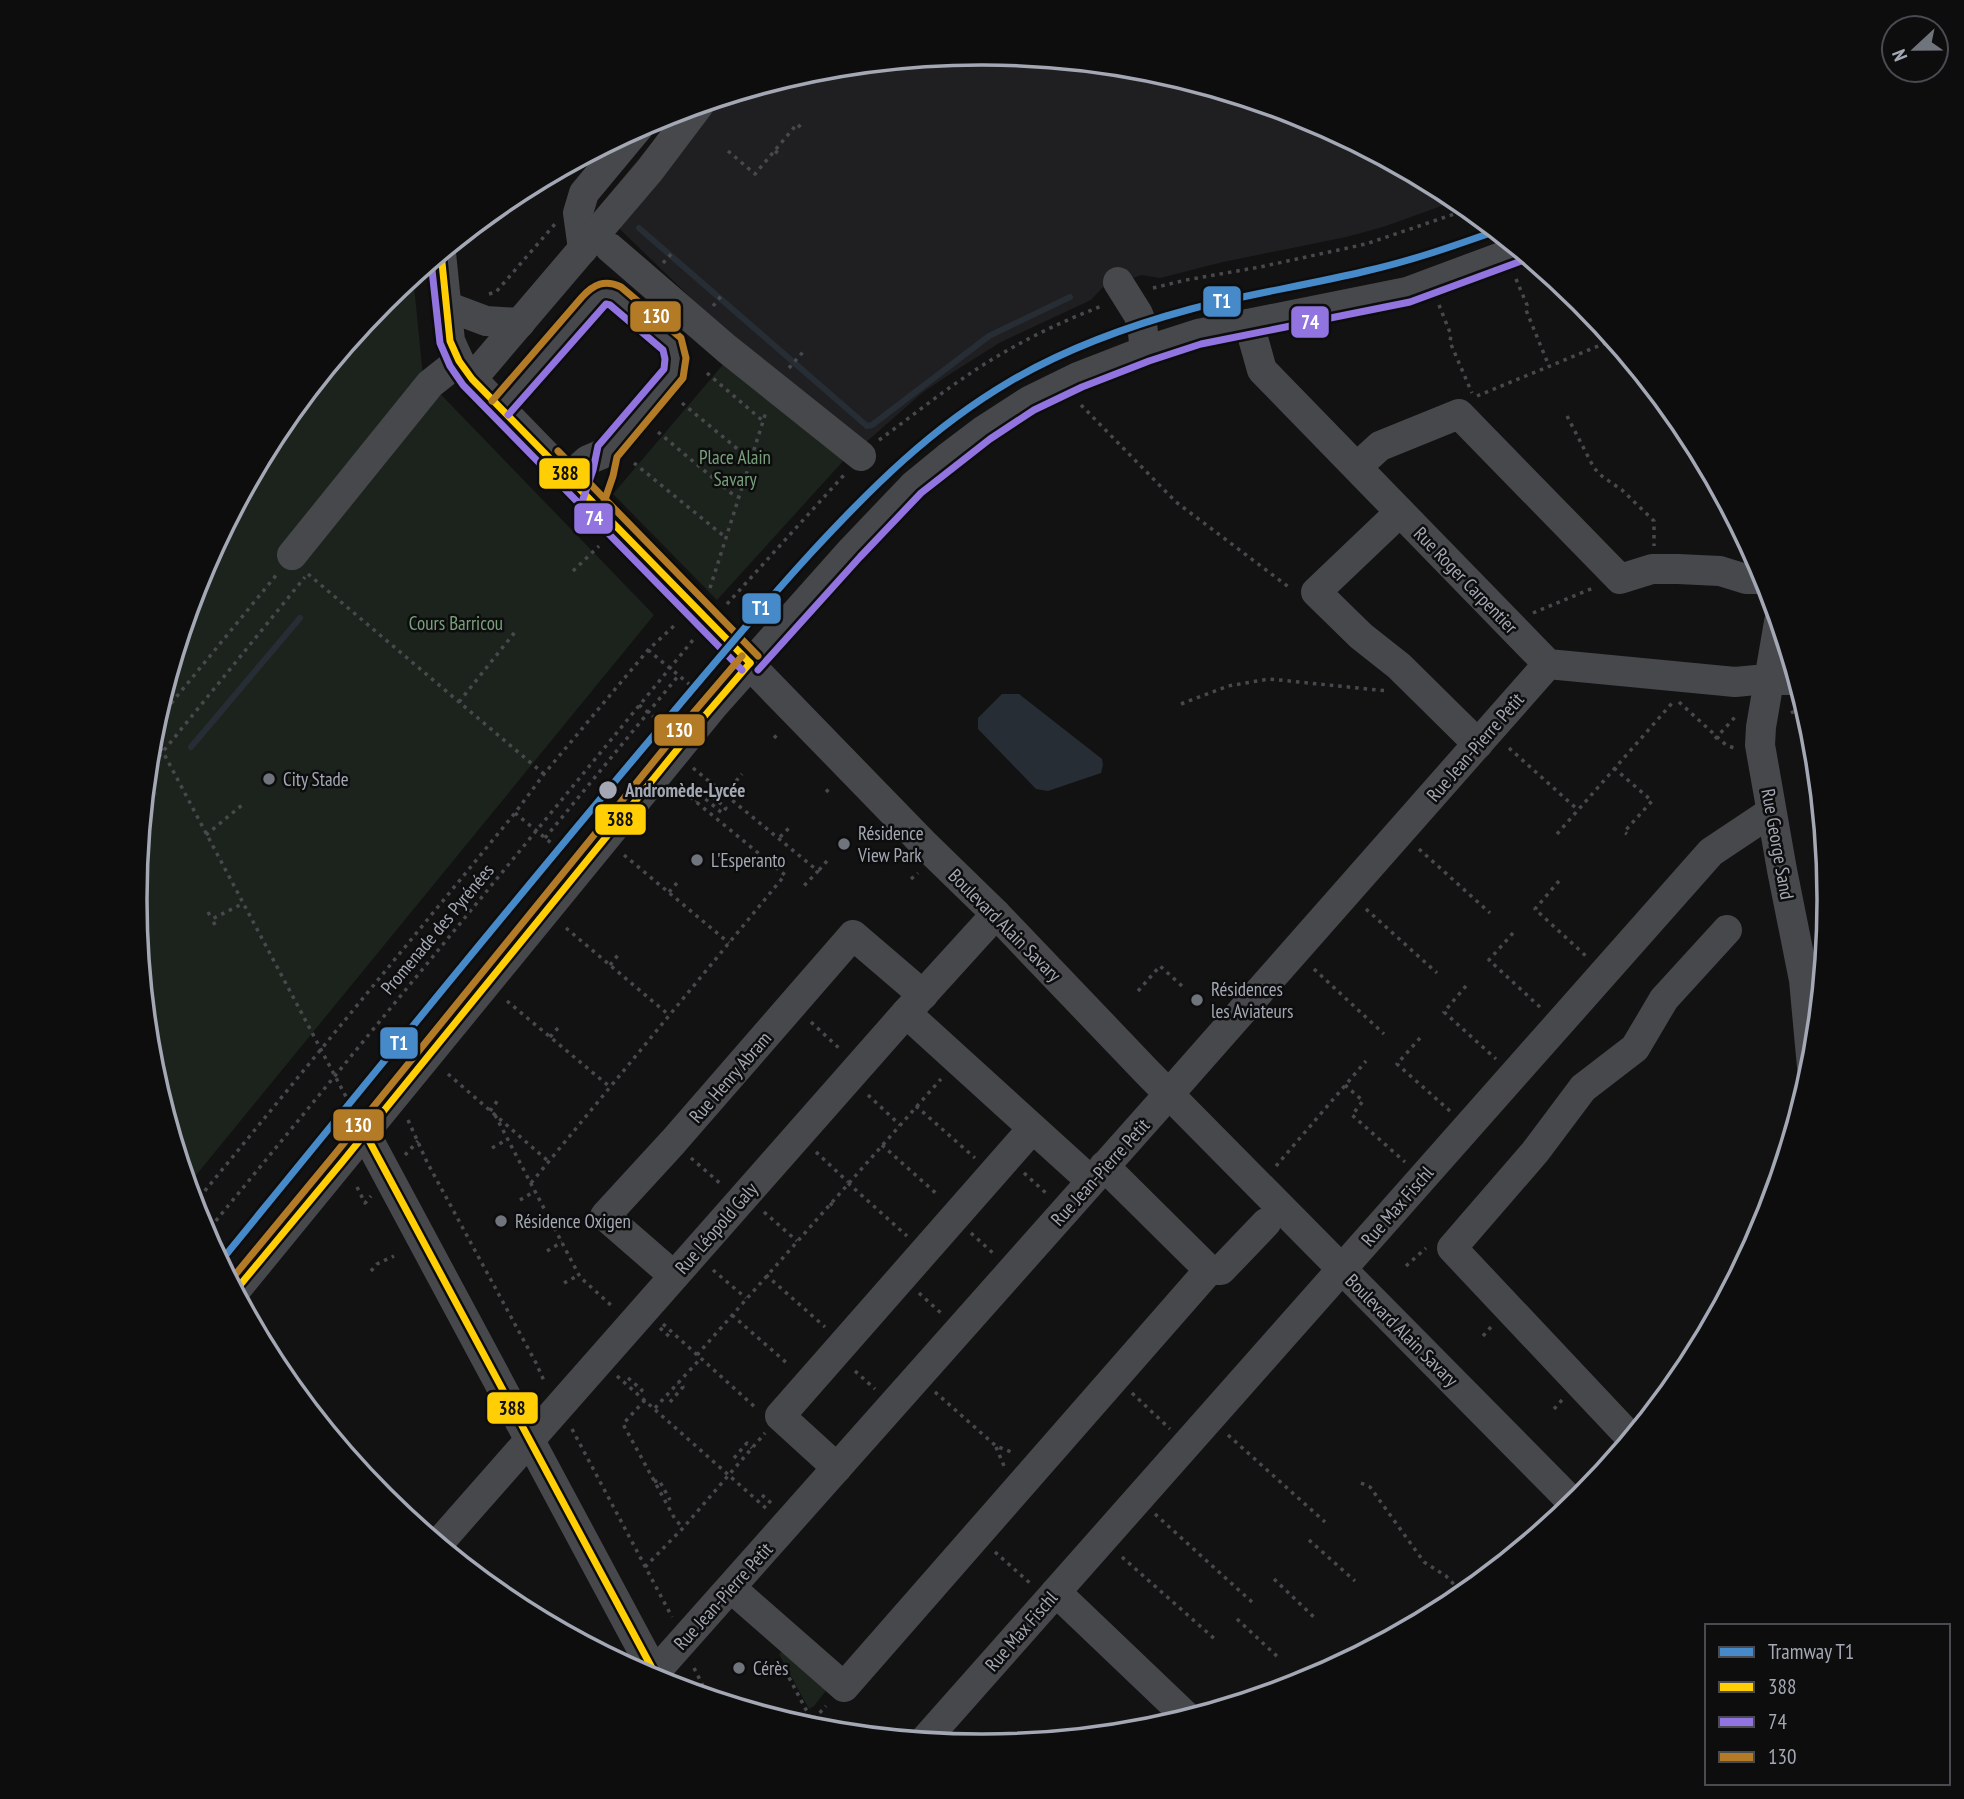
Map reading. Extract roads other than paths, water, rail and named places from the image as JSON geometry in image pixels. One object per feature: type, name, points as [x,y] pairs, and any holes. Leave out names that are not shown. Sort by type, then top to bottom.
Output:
[{"type":"street","points":[[304,565],[430,384],[466,370],[520,323],[596,248],[688,119]]},
{"type":"street","points":[[623,147],[584,193],[578,213],[596,248],[727,349],[781,379],[861,456]]},
{"type":"street","name":"Boulevard Alain Savary","points":[[442,264],[450,341],[466,370],[500,408],[923,843],[996,914],[1169,1094],[1566,1496]]},
{"type":"street","points":[[241,1284],[360,1123],[714,705],[906,494],[947,458],[1029,401],[1078,377],[1145,351],[1198,334],[1407,292],[1518,264]]},
{"type":"street","points":[[1118,282],[1142,324],[1145,351]]},
{"type":"street","points":[[500,408],[597,296],[603,293],[610,293],[671,344],[677,361],[673,374],[620,458],[603,474],[593,502]]},
{"type":"street","points":[[446,306],[486,321],[520,323]]},
{"type":"street","name":"Rue Roger Carpentier","points":[[1249,324],[1262,370],[1548,664]]},
{"type":"street","points":[[1357,467],[1380,446],[1460,414],[1620,579],[1654,569],[1720,571],[1753,579]]},
{"type":"street","points":[[569,477],[589,460],[620,458]]},
{"type":"street","points":[[1399,512],[1316,592],[1361,636],[1490,743]]},
{"type":"street","points":[[1548,664],[1735,682],[1783,680]]},
{"type":"street","name":"Rue Jean-Pierre Petit","points":[[661,1670],[731,1588],[1169,1094],[1490,743],[1548,664]]},
{"type":"street","name":"Rue George Sand","points":[[1783,680],[1761,727],[1760,744],[1804,980],[1808,1021]]},
{"type":"street","name":"Rue Max Fischl","points":[[931,1732],[1046,1592],[1342,1269],[1711,852],[1772,812]]},
{"type":"street","name":"Rue Léopold Galy","points":[[444,1537],[996,914]]},
{"type":"street","points":[[1625,1432],[1452,1248],[1535,1152],[1583,1088],[1636,1048],[1664,999],[1727,930]]},
{"type":"street","name":"Rue Henry Abram","points":[[674,1276],[605,1216],[853,935],[914,1004]]},
{"type":"street","points":[[914,1004],[1032,1129],[1098,1174],[1209,1270],[1221,1270],[1266,1223]]},
{"type":"street","points":[[360,1123],[648,1664]]},
{"type":"street","points":[[837,1468],[780,1416],[1032,1129]]},
{"type":"street","points":[[731,1588],[844,1687],[1209,1270]]},
{"type":"street","points":[[1046,1592],[1179,1710]]},
{"type":"waterway","points":[[639,228],[867,426],[872,425],[989,336],[1070,297]]},
{"type":"waterway","points":[[191,747],[300,618]]},
{"type":"tram line","name":"T1","points":[[226,1254],[544,866],[731,644],[833,530],[903,460],[928,439],[981,400],[1030,370],[1120,331],[1213,304],[1399,263],[1486,234]]},
{"type":"place","name":"City Stade","points":[[269,779]]},
{"type":"place","name":"Andromède-Lycée","points":[[608,790]]},
{"type":"place","name":"Résidence View Park","points":[[844,844]]},
{"type":"place","name":"L'Esperanto","points":[[697,860]]},
{"type":"place","name":"Résidences les Aviateurs","points":[[1197,1000]]},
{"type":"place","name":"Résidence Oxigen","points":[[501,1221]]},
{"type":"place","name":"Cérès","points":[[739,1668]]},
{"type":"park label","name":"Place Alain Savary","points":[[735,468]]},
{"type":"park label","name":"Cours Barricou","points":[[456,623]]}]
